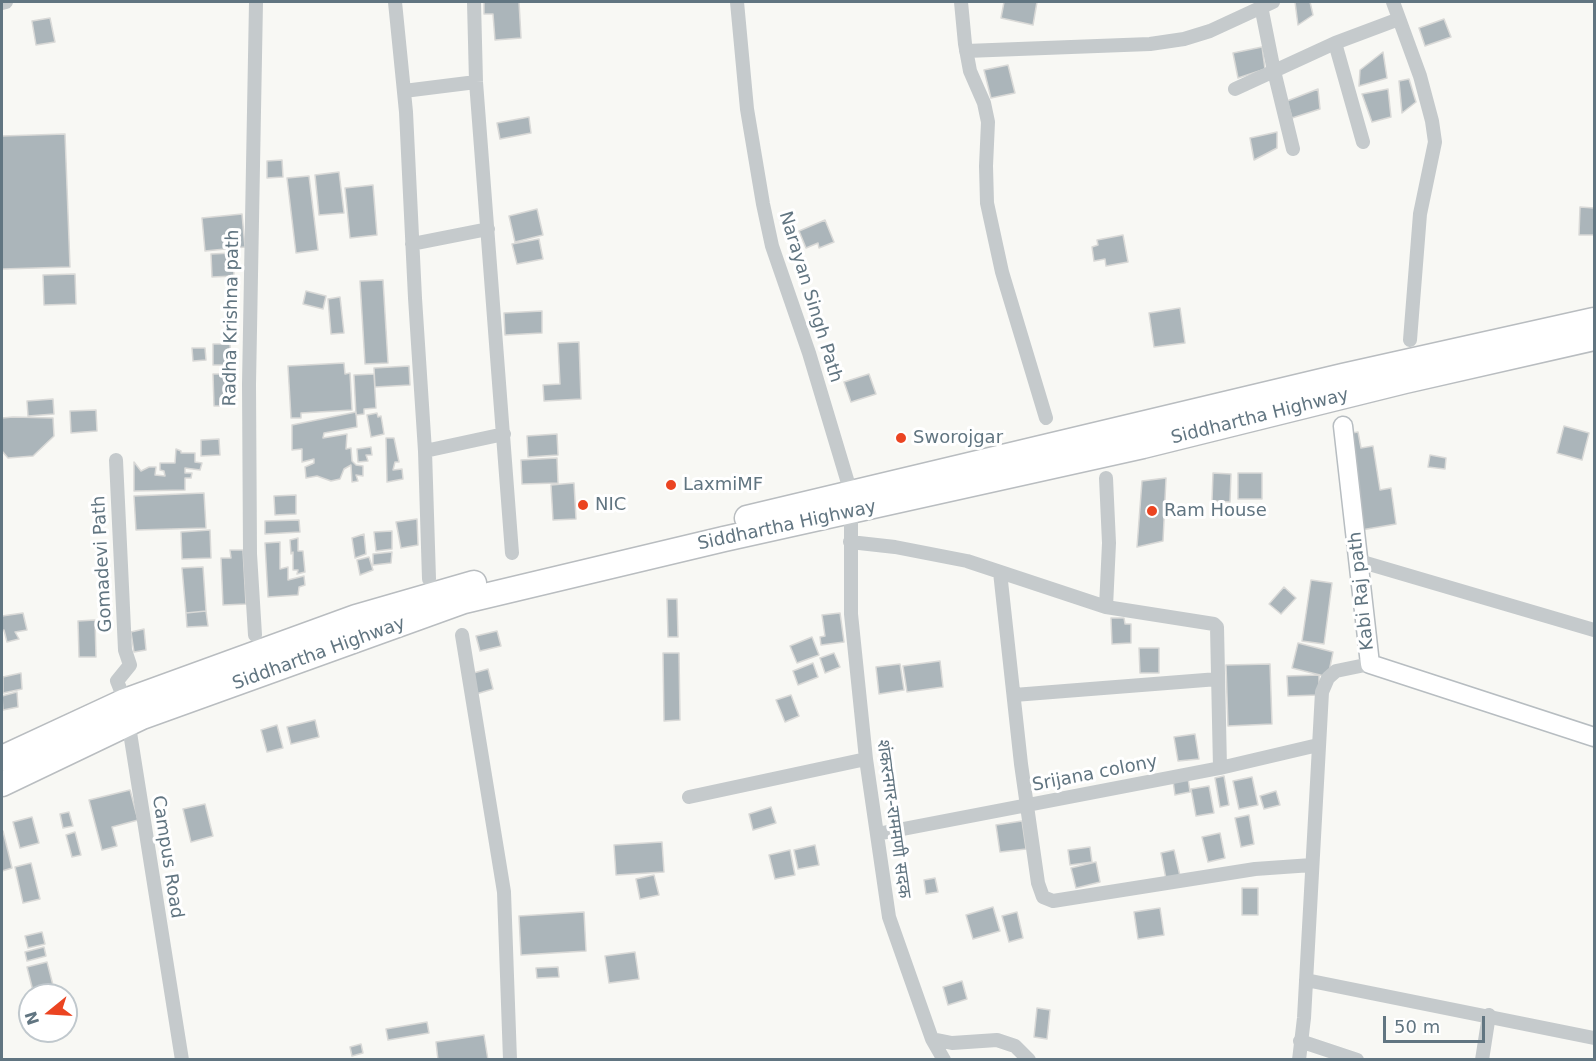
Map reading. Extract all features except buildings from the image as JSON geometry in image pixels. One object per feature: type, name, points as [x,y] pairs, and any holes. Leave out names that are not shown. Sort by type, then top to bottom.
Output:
[{"type":"highway","name":"Siddhartha Highway","points":[[2,758],[127,713],[464,601],[724,539],[851,502],[1343,376],[1594,320]]},
{"type":"highway","name":"Siddhartha Highway","points":[[851,502],[1143,446],[1405,381],[1594,338]]},
{"type":"highway","name":"Siddhartha Highway","points":[[2,784],[127,713]]},
{"type":"street","points":[[2,3],[6,2]]},
{"type":"street","name":"Radha Krishna path","points":[[255,634],[250,554],[249,384],[256,2]]},
{"type":"street","points":[[395,2],[404,91],[425,451],[429,579]]},
{"type":"street","points":[[474,2],[476,82],[512,553]]},
{"type":"street","name":"Narayan Singh Path","points":[[738,2],[747,110],[772,246],[809,353],[851,502]]},
{"type":"street","points":[[961,2],[970,71],[984,103],[988,122],[987,203],[1002,272],[1046,418]]},
{"type":"street","points":[[1393,2],[1420,76],[1435,142],[1418,224],[1410,340]]},
{"type":"street","points":[[966,51],[1161,43],[1210,31],[1267,4],[1274,71],[1293,149]]},
{"type":"street","points":[[1235,89],[1335,43],[1399,19]]},
{"type":"street","points":[[1335,43],[1363,142]]},
{"type":"street","points":[[404,91],[476,82]]},
{"type":"street","points":[[412,244],[488,229]]},
{"type":"street","name":"Kabi Raj path","points":[[1343,426],[1370,664],[1594,737]]},
{"type":"street","points":[[425,451],[504,434]]},
{"type":"street","name":"Gomadevi Path","points":[[116,460],[125,650],[130,666]]},
{"type":"street","points":[[1106,478],[1109,543],[1106,607]]},
{"type":"street","name":"शंकरनगर-राममणी सदक","points":[[851,502],[851,615],[866,759],[889,917],[932,1039],[944,1059]]},
{"type":"street","points":[[850,542],[934,553],[967,561],[1106,607],[1214,624],[1218,630],[1220,768]]},
{"type":"street","points":[[1359,561],[1594,630]]},
{"type":"street","points":[[1000,572],[1027,805],[1038,883],[1043,897],[1053,901],[1255,869],[1312,865]]},
{"type":"street","points":[[462,635],[504,892],[510,1059]]},
{"type":"street","points":[[1299,1059],[1304,1018],[1322,692],[1328,678],[1336,671],[1370,664]]},
{"type":"street","name":"Campus Road","points":[[130,666],[117,681],[127,713],[182,1059]]},
{"type":"street","points":[[1014,695],[1218,679]]},
{"type":"street","name":"Srijana colony","points":[[877,834],[1220,768],[1318,745]]},
{"type":"street","points":[[689,796],[866,759]]},
{"type":"street","points":[[1306,980],[1490,1015],[1594,1038]]},
{"type":"street","points":[[1482,1059],[1490,1015]]},
{"type":"street","points":[[932,1039],[952,1043],[997,1040],[1015,1046],[1029,1059]]},
{"type":"street","points":[[1300,1041],[1356,1059]]},
{"type":"place","name":"Sworojgar","points":[[901,438]]},
{"type":"place","name":"LaxmiMF","points":[[671,485]]},
{"type":"place","name":"NIC","points":[[583,505]]},
{"type":"place","name":"Ram House","points":[[1152,511]]}]
